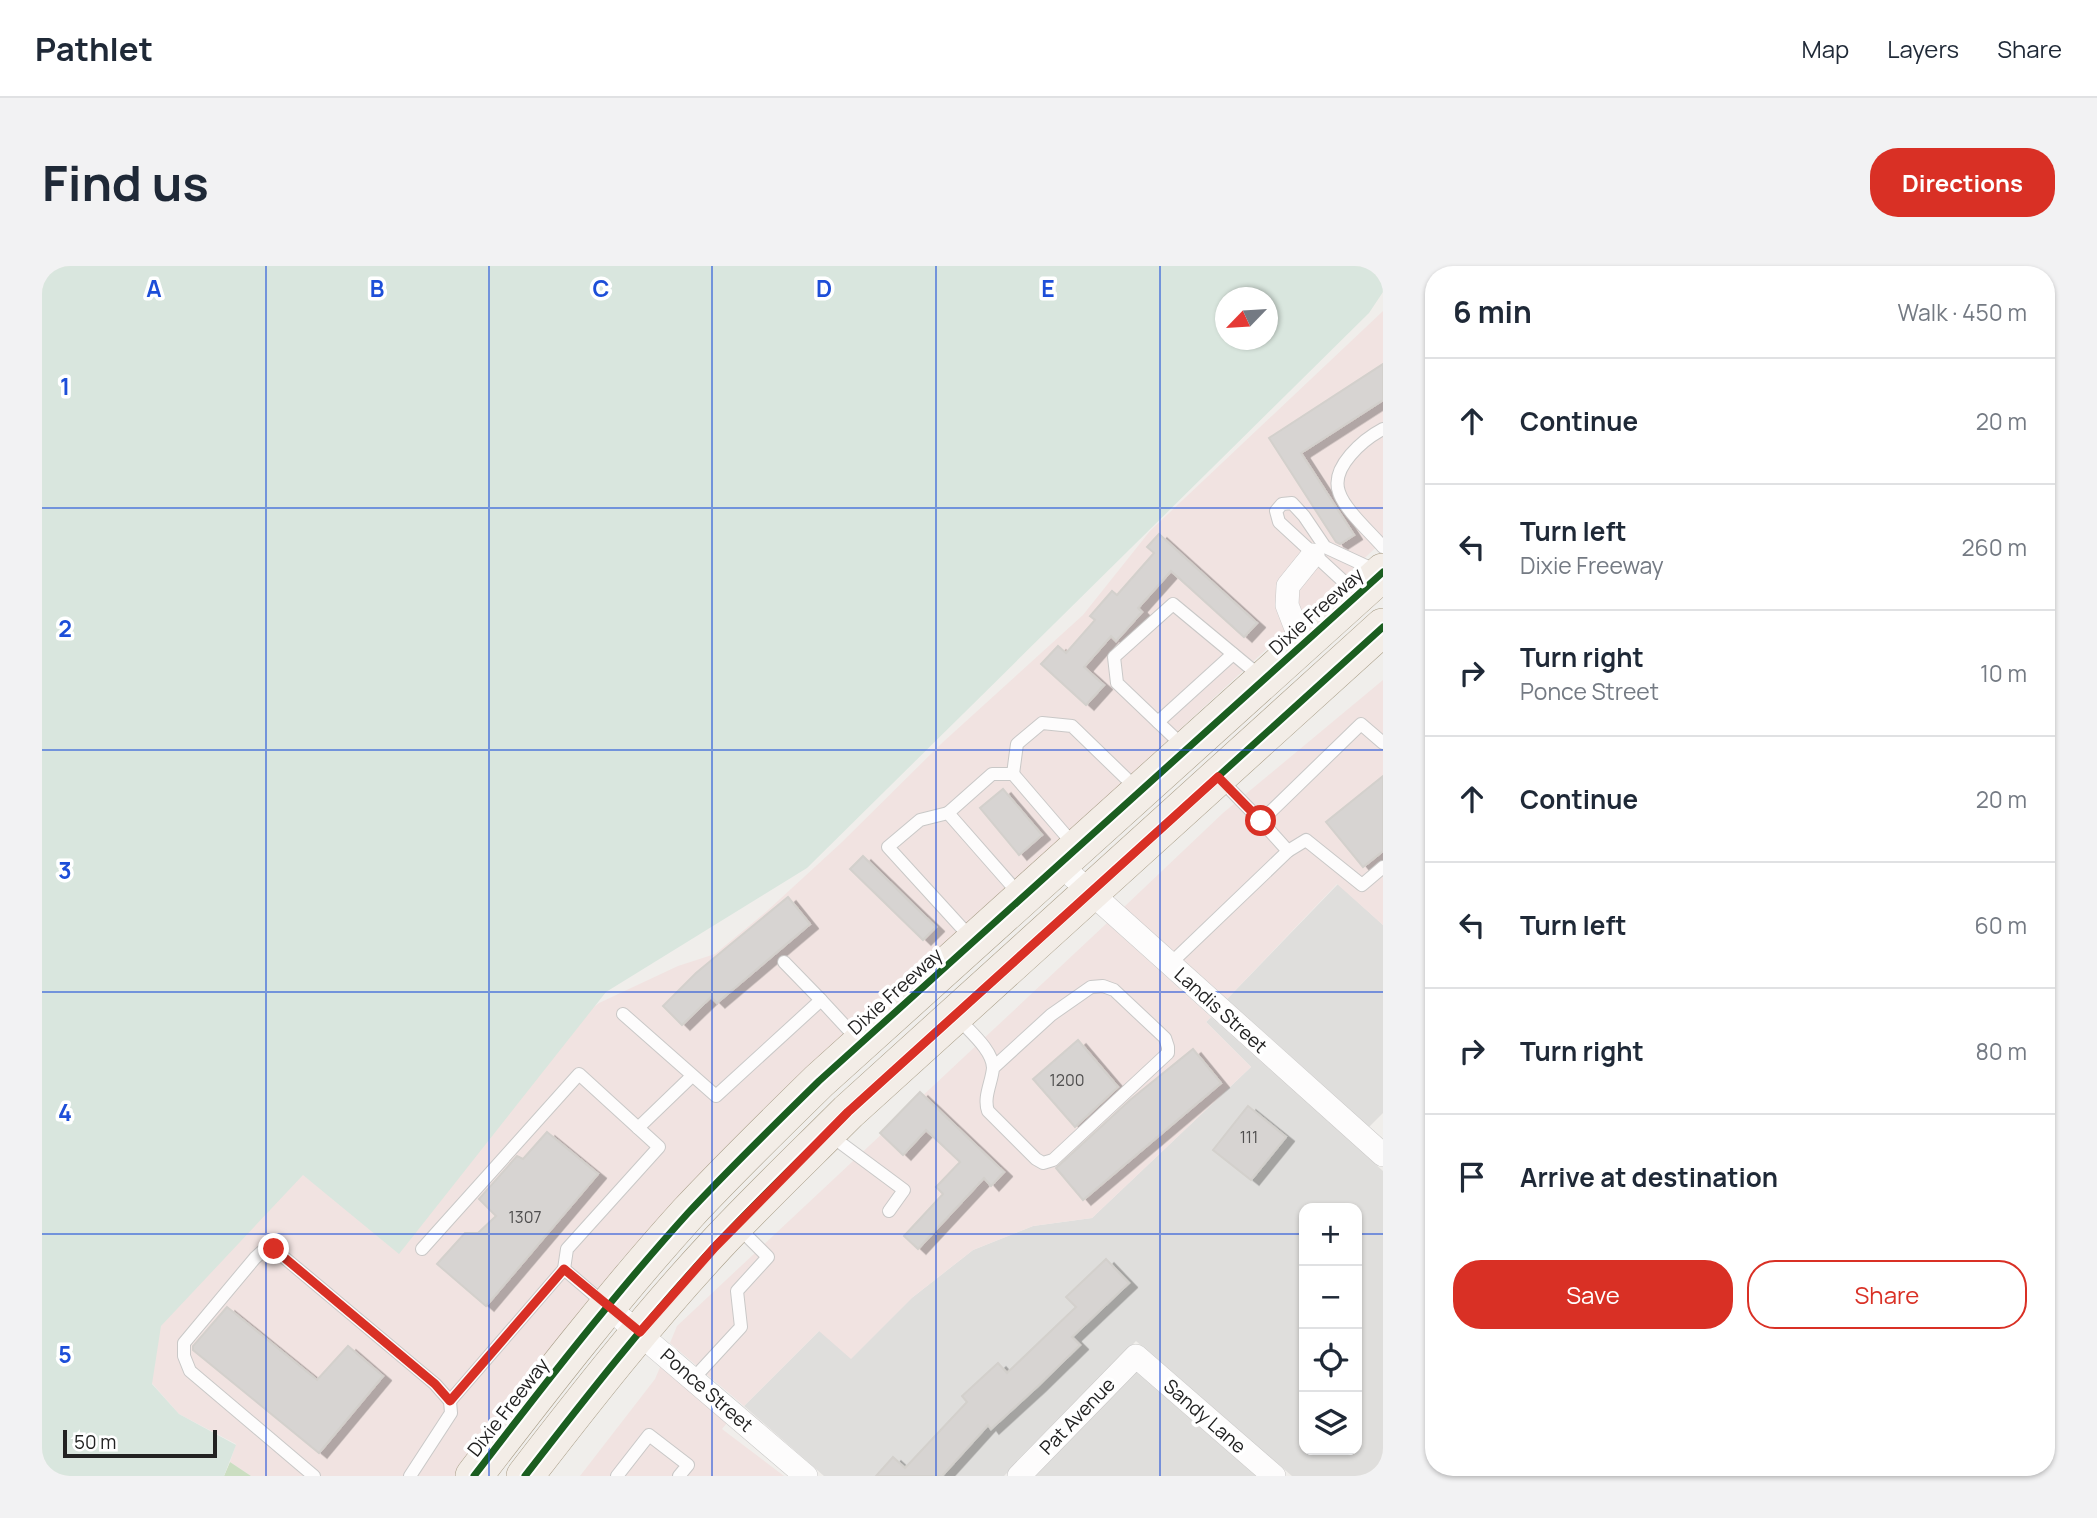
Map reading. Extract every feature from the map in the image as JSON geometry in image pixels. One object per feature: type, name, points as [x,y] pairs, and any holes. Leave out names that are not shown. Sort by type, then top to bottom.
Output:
[{"type":"main road","name":"Dixie Freeway","points":[[474,1476],[607,1306],[688,1213],[751,1148],[861,1043],[1302,645],[1376,571]]},
{"type":"main road","points":[[525,1476],[640,1332],[736,1224],[827,1133],[1383,627]]},
{"type":"street","points":[[1302,645],[1287,605],[1288,586],[1313,555]]},
{"type":"street","name":"Landis Street","points":[[1068,856],[1090,892],[1378,1142]]},
{"type":"street","name":"Ponce Street","points":[[607,1306],[806,1476]]},
{"type":"street","name":"Pat Avenue","points":[[1019,1476],[1136,1356]]},
{"type":"street","name":"Sandy Lane","points":[[1136,1356],[1274,1476]]},
{"type":"lane","points":[[1376,571],[1337,484],[1341,470],[1352,454],[1383,429]]},
{"type":"lane","points":[[1292,503],[1325,547],[1376,571],[1313,555],[1279,522],[1276,511],[1282,504],[1292,503]]},
{"type":"lane","points":[[1186,749],[1117,683],[1114,657],[1173,604],[1264,679]]},
{"type":"lane","points":[[1158,722],[1233,654]]},
{"type":"lane","points":[[1068,856],[1013,774],[1017,744],[1042,723],[1072,726],[1139,791]]},
{"type":"lane","points":[[1261,821],[1361,724],[1383,743]]},
{"type":"lane","points":[[974,941],[888,847],[920,820],[948,813],[992,774],[1013,774]]},
{"type":"lane","points":[[1218,777],[1288,851]]},
{"type":"lane","points":[[948,813],[1022,897]]},
{"type":"lane","points":[[1170,964],[1288,851],[1306,840],[1363,886],[1383,867]]},
{"type":"lane","points":[[784,962],[861,1043]]},
{"type":"lane","points":[[955,1015],[991,1059],[993,1068],[986,1105],[988,1111],[1036,1160],[1044,1163],[1053,1160],[1168,1053],[1168,1047],[1165,1038],[1114,990],[1103,986],[1091,987],[1051,1015],[993,1068]]},
{"type":"lane","points":[[624,1014],[716,1096],[821,1000]]},
{"type":"lane","points":[[422,1249],[579,1074],[659,1147],[567,1249],[564,1269],[450,1401]]},
{"type":"lane","points":[[638,1128],[692,1076]]},
{"type":"lane","points":[[827,1133],[904,1190],[889,1211]]},
{"type":"lane","points":[[694,1378],[741,1327],[737,1291],[768,1257],[736,1224]]},
{"type":"lane","points":[[314,1476],[190,1371],[184,1356],[184,1343],[254,1258],[267,1247],[274,1249],[435,1384],[450,1401],[451,1413],[410,1476]]},
{"type":"lane","points":[[564,1269],[607,1306]]},
{"type":"lane","points":[[617,1476],[649,1435],[688,1465],[680,1476]]},
{"type":"shaded area","points":[[42,266],[1383,266],[1383,292],[1369,313],[807,868],[606,992],[399,1254],[303,1175],[161,1326],[152,1384],[179,1414],[236,1445],[224,1476],[42,1476]]},
{"type":"shaded area","points":[[1383,311],[1383,541],[809,1073],[619,1262],[606,1291],[460,1476],[251,1476],[230,1462],[236,1444],[179,1414],[149,1380],[160,1312],[294,1169],[532,1053],[599,1003],[678,966],[715,954],[767,911],[841,843],[942,743],[1083,615],[1150,531]]},
{"type":"shaded area","points":[[1383,680],[1383,925],[1337,884],[1227,999],[1124,907],[1223,813]]},
{"type":"shaded area","points":[[1338,884],[1383,925],[1383,1113],[1369,1127],[1227,999]]},
{"type":"shaded area","points":[[1107,923],[1211,1017],[1206,1022],[1251,1067],[1092,1218],[1033,1226],[973,1250],[913,1297],[851,1359],[819,1331],[744,1406],[670,1343],[677,1326]]},
{"type":"shaded area","points":[[1211,1017],[1383,1171],[1383,1476],[1292,1476],[1136,1341],[1004,1476],[824,1476],[744,1406],[819,1331],[913,1297],[973,1250],[1033,1226],[1092,1218],[1251,1067],[1206,1022]]},
{"type":"shaded area","points":[[661,1365],[727,1423],[722,1429],[784,1476],[580,1476],[655,1379]]},
{"type":"shaded area","points":[[1136,1371],[1256,1476],[1034,1476]]},
{"type":"green space","points":[[230,1462],[251,1476],[224,1476]]},
{"type":"building","points":[[1383,364],[1383,400],[1301,453],[1354,535],[1340,544],[1336,542],[1269,438]]},
{"type":"building","points":[[1159,534],[1257,623],[1244,637],[1171,571],[1138,608],[1142,612],[1116,641],[1111,636],[1084,667],[1104,685],[1086,705],[1041,664],[1058,646],[1066,653],[1095,620],[1090,616],[1112,591],[1117,595],[1154,553],[1147,547]]},
{"type":"building","points":[[1383,776],[1383,851],[1363,867],[1326,822]]},
{"type":"building","points":[[1003,789],[1042,835],[1019,855],[980,808]]},
{"type":"building","points":[[863,856],[936,927],[923,940],[850,869]]},
{"type":"building","points":[[788,897],[810,924],[717,1003],[711,997],[682,1025],[663,1006],[696,973]]},
{"type":"building","points":[[1078,1040],[1118,1087],[1075,1127],[1033,1079]]},
{"type":"building","points":[[1193,1049],[1221,1083],[1083,1200],[1056,1168],[1130,1100]]},
{"type":"building","points":[[920,1092],[1004,1172],[991,1186],[984,1178],[918,1249],[904,1236],[943,1194],[936,1187],[960,1162],[926,1130],[903,1155],[880,1133]]},
{"type":"building","points":[[1248,1106],[1286,1137],[1251,1180],[1213,1150]]},
{"type":"building","points":[[547,1132],[598,1174],[486,1306],[437,1264],[465,1233],[478,1233],[496,1216],[479,1199],[517,1156],[523,1159]]},
{"type":"building","points":[[1106,1259],[1129,1283],[1072,1337],[1080,1345],[1038,1386],[991,1429],[988,1425],[942,1476],[876,1476],[893,1457],[905,1468],[967,1402],[962,1396],[998,1363],[1007,1373],[1076,1307],[1066,1297]]},
{"type":"building","points":[[227,1307],[317,1380],[348,1346],[383,1376],[319,1453],[193,1350],[193,1346]]},
{"type":"cycle path","points":[[474,1476],[632,1277],[688,1213],[769,1130],[819,1081],[1383,572]]},
{"type":"cycle path","points":[[525,1476],[666,1301],[749,1211],[848,1112],[1383,627]]},
{"type":"route","points":[[274,1249],[435,1384],[450,1401],[564,1269],[640,1332],[715,1247],[848,1112],[1218,777],[1261,821]]}]
